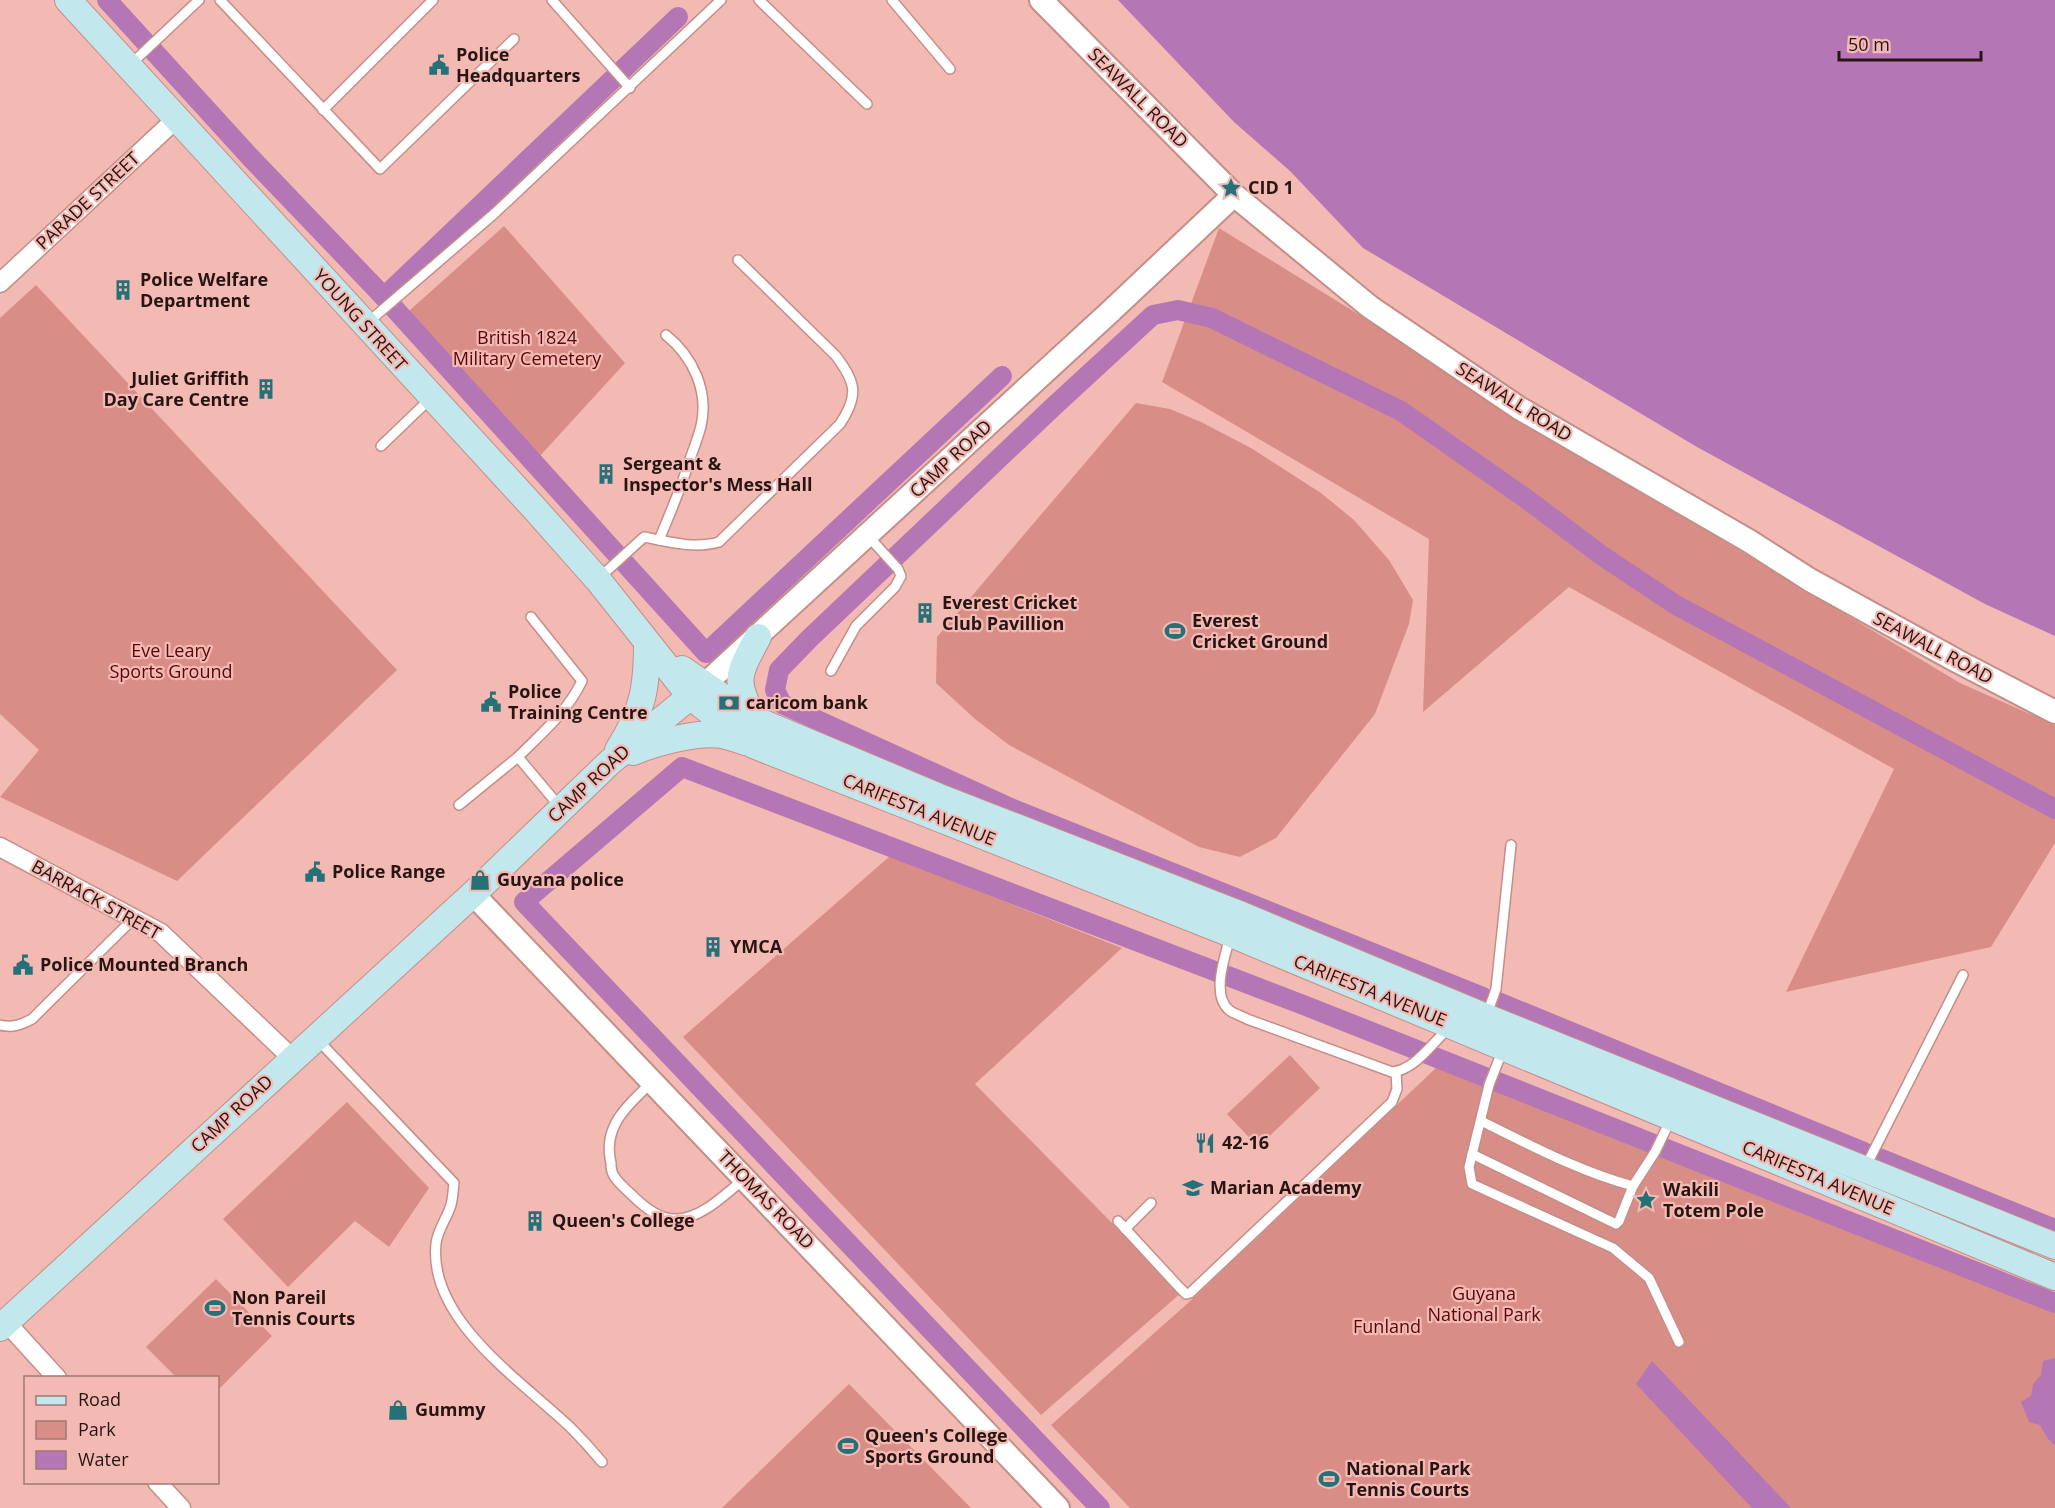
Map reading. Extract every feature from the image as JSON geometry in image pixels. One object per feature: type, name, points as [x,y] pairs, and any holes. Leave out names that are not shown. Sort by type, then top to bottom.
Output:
[{"type":"main road","name":"YOUNG STREET","points":[[68,0],[134,61],[176,119],[365,326],[426,403],[603,575],[647,642],[697,691]]},
{"type":"main road","points":[[754,718],[739,686],[740,675],[758,637]]},
{"type":"main road","points":[[610,762],[632,728],[644,694],[647,642]]},
{"type":"main road","name":"CARIFESTA AVENUE","points":[[697,691],[754,718],[937,796],[1237,913],[1486,1017],[2055,1246]]},
{"type":"main road","name":"CARIFESTA AVENUE","points":[[697,691],[753,745],[1228,943],[2055,1277]]},
{"type":"main road","name":"CAMP ROAD","points":[[3,1325],[292,1058],[323,1046],[473,894],[610,762],[697,691]]},
{"type":"main road","points":[[610,762],[654,743],[695,736],[721,734],[753,745]]},
{"type":"street","name":"SEAWALL ROAD","points":[[1041,0],[1234,195],[1370,307],[1519,408],[1749,541],[1810,580],[2055,712]]},
{"type":"street","name":"PARADE STREET","points":[[0,283],[176,119]]},
{"type":"street","name":"CAMP ROAD","points":[[697,691],[758,637],[874,542],[1111,311],[1234,195]]},
{"type":"street","name":"BARRACK STREET","points":[[0,848],[161,933],[292,1058]]},
{"type":"street","name":"THOMAS ROAD","points":[[473,894],[1058,1508]]},
{"type":"street","points":[[3,1325],[29,1346],[56,1376]]},
{"type":"street","points":[[159,1484],[182,1508]]},
{"type":"lane","points":[[134,61],[199,0]]},
{"type":"lane","points":[[220,0],[380,169],[514,39]]},
{"type":"lane","points":[[323,110],[433,0]]},
{"type":"lane","points":[[552,0],[630,88]]},
{"type":"lane","points":[[365,326],[495,213],[721,0]]},
{"type":"lane","points":[[759,0],[867,104]]},
{"type":"lane","points":[[892,0],[950,69]]},
{"type":"lane","points":[[603,575],[644,537],[710,545],[719,542],[840,424],[849,410],[854,397],[852,384],[847,371],[836,356],[738,260]]},
{"type":"lane","points":[[659,540],[680,490],[699,433],[702,415],[700,388],[693,364],[684,351],[666,335]]},
{"type":"lane","points":[[381,446],[426,403]]},
{"type":"lane","points":[[831,671],[856,626],[896,587],[901,576],[898,569],[874,542]]},
{"type":"lane","points":[[459,805],[518,757],[554,722],[573,699],[582,681],[531,617]]},
{"type":"lane","points":[[518,757],[562,808]]},
{"type":"lane","points":[[1486,1017],[1496,990],[1512,845]]},
{"type":"lane","points":[[0,1025],[17,1026],[32,1019],[134,918]]},
{"type":"lane","points":[[1228,943],[1219,986],[1223,1002],[1229,1010],[1392,1072],[1401,1071],[1419,1058],[1445,1031]]},
{"type":"lane","points":[[1864,1169],[1963,975]]},
{"type":"lane","points":[[323,1046],[454,1183],[451,1205],[436,1243],[439,1283],[453,1312],[475,1340],[570,1428],[602,1461]]},
{"type":"lane","points":[[1501,1054],[1489,1085],[1469,1167],[1472,1184],[1613,1248],[1649,1278],[1679,1342]]},
{"type":"lane","points":[[1151,1203],[1121,1225],[1186,1294],[1190,1293],[1392,1102],[1397,1089],[1396,1072]]},
{"type":"lane","points":[[652,1082],[628,1104],[615,1121],[609,1137],[609,1154],[614,1176],[640,1203],[661,1216],[676,1219],[698,1214],[746,1178]]},
{"type":"lane","points":[[1481,1121],[1589,1171],[1633,1186]]},
{"type":"lane","points":[[1472,1154],[1616,1224],[1633,1186],[1655,1152],[1669,1123]]},
{"type":"green space","name":"British 1824 Military Cemetery","points":[[504,226],[625,363],[539,457],[409,311]]},
{"type":"green space","points":[[1219,228],[1740,551],[1960,683],[2055,725],[2055,843],[1991,947],[1786,992],[1894,769],[1569,587],[1423,712],[1429,539],[1162,382]]},
{"type":"green space","name":"Eve Leary Sports Ground","points":[[36,285],[397,670],[177,881],[0,797],[39,750],[0,714],[0,318]]},
{"type":"green space","name":"Everest Cricket Ground","points":[[1136,403],[1170,409],[1201,422],[1251,448],[1321,493],[1354,520],[1389,560],[1413,600],[1409,624],[1375,714],[1276,838],[1240,857],[1199,847],[1009,745],[975,719],[936,683],[937,637]]},
{"type":"green space","points":[[890,856],[1122,948],[975,1084],[1181,1293],[1041,1415],[683,1037]]},
{"type":"green space","points":[[1290,1055],[1320,1088],[1258,1147],[1227,1114]]},
{"type":"green space","name":"Guyana National Park","points":[[1437,1067],[2055,1310],[2055,1508],[1130,1508],[1051,1425],[1188,1303]]},
{"type":"green space","points":[[347,1102],[429,1188],[389,1247],[355,1221],[288,1287],[223,1219]]},
{"type":"green space","name":"Non Pareil Tennis Courts","points":[[216,1279],[272,1336],[219,1389],[219,1376],[175,1376],[146,1347]]},
{"type":"green space","name":"Queen's College Sports Ground","points":[[849,1384],[971,1508],[722,1508]]},
{"type":"water","points":[[1118,0],[2055,0],[2055,636],[1985,604],[1697,447],[1363,248],[1290,171],[1234,122]]},
{"type":"water","points":[[2055,1358],[2055,1446],[2040,1425],[2029,1422],[2021,1402],[2031,1396],[2033,1384],[2041,1375],[2043,1361]]},
{"type":"water","points":[[1652,1361],[1791,1508],[1752,1508],[1636,1384]]},
{"type":"waterway","points":[[107,0],[250,157],[384,297],[678,17]]},
{"type":"waterway","points":[[384,297],[706,653],[1002,376]]},
{"type":"waterway","points":[[1483,997],[1013,809],[782,704],[775,690],[779,670],[1052,408],[1153,315],[1178,310],[1212,318],[1401,411],[1528,500],[1601,555],[1676,605],[2055,809]]},
{"type":"waterway","points":[[1100,1508],[524,902],[682,767],[1306,1006],[2055,1303]]},
{"type":"waterway","points":[[1498,1002],[1864,1152]]},
{"type":"waterway","points":[[1879,1158],[2055,1229]]},
{"type":"place","name":"Police Headquarters","points":[[439,65]]},
{"type":"place","name":"CID 1","points":[[1231,188]]},
{"type":"place","name":"Police Welfare Department","points":[[123,290]]},
{"type":"place","name":"Juliet Griffith Day Care Centre","points":[[266,389]]},
{"type":"place","name":"Sergeant & Inspector's Mess Hall","points":[[606,474]]},
{"type":"place","name":"Everest Cricket Club Pavillion","points":[[925,613]]},
{"type":"place","name":"Everest Cricket Ground","points":[[1175,631]]},
{"type":"place","name":"Police Training Centre","points":[[491,702]]},
{"type":"place","name":"caricom bank","points":[[729,703]]},
{"type":"place","name":"Police Range","points":[[315,872]]},
{"type":"place","name":"Guyana police","points":[[480,880]]},
{"type":"place","name":"YMCA","points":[[713,947]]},
{"type":"place","name":"Police Mounted Branch","points":[[23,965]]},
{"type":"place","name":"42-16","points":[[1205,1143]]},
{"type":"place","name":"Marian Academy","points":[[1193,1188]]},
{"type":"place","name":"Wakili Totem Pole","points":[[1646,1200]]},
{"type":"place","name":"Queen's College","points":[[535,1221]]},
{"type":"place","name":"Non Pareil Tennis Courts","points":[[215,1308]]},
{"type":"place","name":"Gummy","points":[[398,1410]]},
{"type":"place","name":"Queen's College Sports Ground","points":[[848,1446]]},
{"type":"place","name":"National Park Tennis Courts","points":[[1329,1479]]},
{"type":"park label","name":"Funland","points":[[1387,1327]]}]
